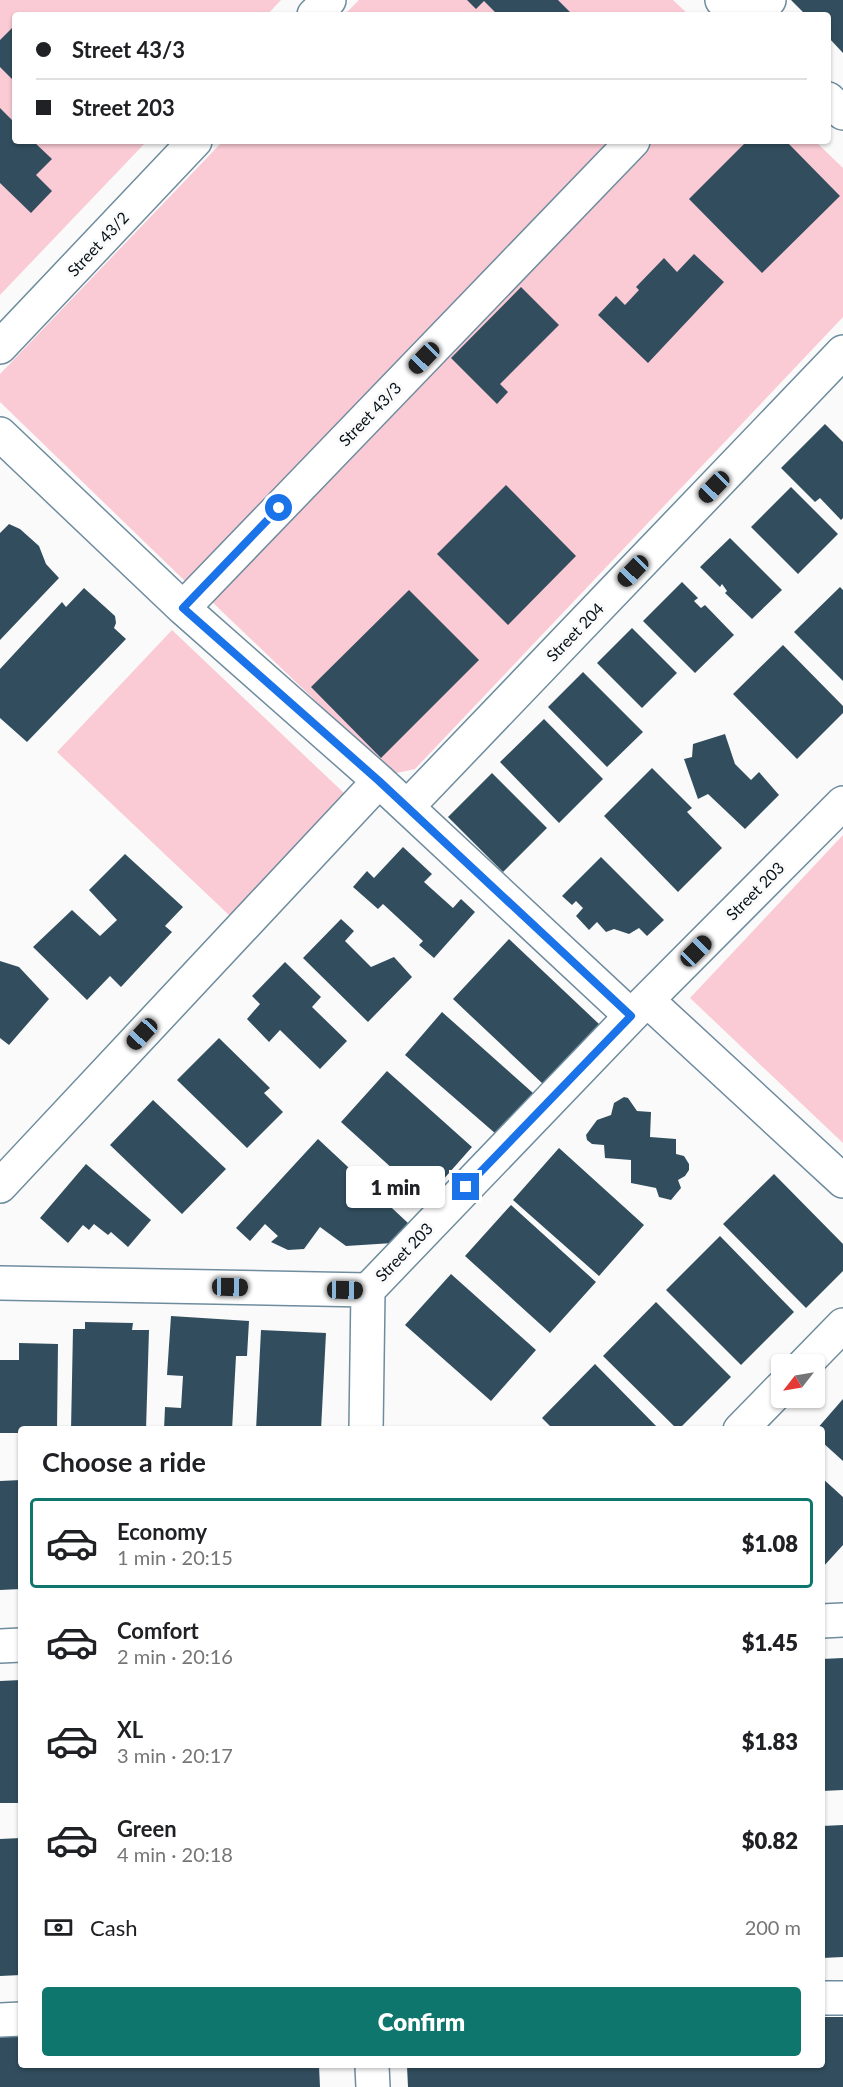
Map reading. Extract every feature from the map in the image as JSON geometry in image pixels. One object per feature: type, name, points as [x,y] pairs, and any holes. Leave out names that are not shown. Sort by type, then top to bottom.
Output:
[{"type":"street","points":[[318,12],[329,0]]},
{"type":"street","points":[[722,0],[735,12]]},
{"type":"street","points":[[757,12],[769,0]]},
{"type":"street","points":[[831,102],[843,112]]},
{"type":"street","name":"Street 43/2","points":[[0,347],[192,144]]},
{"type":"street","name":"Street 43/3","points":[[183,608],[630,144]]},
{"type":"street","name":"Street 204","points":[[407,807],[843,352]]},
{"type":"street","points":[[0,434],[183,608],[407,807],[639,1008],[843,1180]]},
{"type":"street","points":[[0,1186],[379,781]]},
{"type":"street","name":"Street 203","points":[[368,1290],[639,1008],[843,803]]},
{"type":"street","points":[[0,1283],[368,1290],[366,1426]]},
{"type":"street","points":[[815,1354],[843,1325]]},
{"type":"street","points":[[744,1426],[771,1398]]},
{"type":"street","points":[[825,1621],[843,1620]]},
{"type":"street","points":[[0,1646],[18,1645]]},
{"type":"street","points":[[825,1998],[843,1998]]},
{"type":"street","points":[[0,2020],[18,2019]]},
{"type":"street","points":[[372,2068],[373,2087]]},
{"type":"shaded area","points":[[0,0],[281,0],[270,12],[12,12],[12,144],[144,144],[0,295]]},
{"type":"shaded area","points":[[359,0],[673,0],[686,12],[347,12]]},
{"type":"shaded area","points":[[220,144],[606,144],[186,582],[0,402],[0,374]]},
{"type":"shaded area","points":[[643,144],[818,144],[843,168],[843,317],[415,769],[392,774],[210,600]]},
{"type":"shaded area","points":[[172,630],[345,794],[230,916],[57,752]]},
{"type":"shaded area","points":[[843,835],[843,1143],[690,998]]},
{"type":"building","points":[[467,0],[558,0],[570,12],[495,12],[484,1],[476,9]]},
{"type":"building","points":[[791,0],[843,0],[843,53],[831,40],[831,12],[803,12]]},
{"type":"building","points":[[12,28],[12,79],[0,67],[0,40]]},
{"type":"building","points":[[0,108],[12,120],[12,144],[36,144],[52,159],[36,175],[52,191],[31,213],[0,183]]},
{"type":"building","points":[[744,144],[789,144],[840,196],[762,273],[689,199]]},
{"type":"building","points":[[694,254],[724,282],[648,363],[598,315],[616,296],[625,305],[639,290],[636,287],[664,258],[677,272]]},
{"type":"building","points":[[521,287],[559,325],[500,384],[508,392],[497,404],[451,358]]},
{"type":"building","points":[[825,424],[843,442],[843,518],[841,520],[820,498],[815,502],[781,468]]},
{"type":"building","points":[[506,485],[576,556],[508,625],[437,554]]},
{"type":"building","points":[[791,487],[838,534],[798,574],[751,527]]},
{"type":"building","points":[[9,524],[20,529],[39,546],[46,564],[59,578],[0,640],[0,533]]},
{"type":"building","points":[[730,538],[782,590],[752,619],[725,593],[727,591],[722,584],[720,587],[700,567]]},
{"type":"building","points":[[682,582],[698,598],[694,601],[701,608],[705,605],[734,635],[695,673],[643,621]]},
{"type":"building","points":[[840,587],[843,590],[843,681],[794,632]]},
{"type":"building","points":[[84,588],[115,616],[114,628],[126,639],[27,742],[0,718],[0,669],[62,602],[66,607]]},
{"type":"building","points":[[409,590],[479,660],[381,758],[311,687]]},
{"type":"building","points":[[632,628],[677,673],[642,708],[597,663]]},
{"type":"building","points":[[783,645],[843,706],[843,713],[797,759],[733,694]]},
{"type":"building","points":[[583,672],[643,732],[607,767],[548,707]]},
{"type":"building","points":[[544,719],[603,779],[559,823],[500,762]]},
{"type":"building","points":[[725,734],[735,764],[751,780],[759,772],[779,795],[745,829],[708,794],[698,799],[684,759],[692,757],[693,744]]},
{"type":"building","points":[[652,768],[692,808],[687,812],[722,848],[678,892],[604,816]]},
{"type":"building","points":[[492,773],[547,828],[503,872],[448,817]]},
{"type":"building","points":[[403,847],[432,874],[424,882],[453,908],[461,899],[475,912],[434,958],[419,945],[423,941],[383,904],[378,909],[353,887],[367,871],[374,878]]},
{"type":"building","points":[[125,854],[183,907],[165,926],[172,932],[121,987],[110,976],[87,1000],[33,947],[72,910],[100,936],[117,920],[89,890]]},
{"type":"building","points":[[601,857],[664,920],[647,936],[639,928],[629,934],[614,929],[606,932],[597,922],[589,930],[576,916],[583,908],[576,901],[572,905],[562,896]]},
{"type":"building","points":[[341,919],[354,931],[345,941],[371,967],[394,957],[412,977],[368,1022],[303,958]]},
{"type":"building","points":[[509,939],[599,1024],[543,1084],[453,999]]},
{"type":"building","points":[[0,961],[19,967],[49,999],[9,1045],[0,1038]]},
{"type":"building","points":[[285,962],[321,997],[312,1007],[347,1041],[320,1069],[280,1030],[269,1042],[247,1019],[260,1004],[252,996]]},
{"type":"building","points":[[442,1012],[533,1093],[496,1134],[405,1055]]},
{"type":"building","points":[[219,1038],[270,1088],[264,1093],[283,1112],[247,1148],[177,1080]]},
{"type":"building","points":[[387,1071],[472,1147],[426,1199],[341,1122]]},
{"type":"building","points":[[624,1097],[628,1098],[637,1111],[651,1112],[650,1137],[676,1139],[676,1154],[684,1156],[689,1164],[689,1170],[685,1176],[678,1180],[681,1188],[671,1200],[659,1197],[656,1188],[631,1183],[631,1160],[605,1158],[604,1145],[592,1144],[587,1140],[586,1135],[597,1120],[611,1115],[614,1103]]},
{"type":"building","points":[[153,1100],[226,1169],[182,1214],[110,1145]]},
{"type":"building","points":[[318,1139],[408,1223],[393,1243],[346,1246],[320,1227],[304,1249],[288,1250],[271,1242],[278,1236],[265,1224],[250,1241],[236,1228]]},
{"type":"building","points":[[559,1148],[644,1225],[599,1276],[513,1200]]},
{"type":"building","points":[[86,1164],[151,1220],[128,1247],[111,1232],[108,1235],[94,1224],[89,1230],[83,1225],[68,1243],[40,1218]]},
{"type":"building","points":[[774,1174],[843,1244],[843,1271],[806,1308],[723,1224]]},
{"type":"building","points":[[511,1205],[596,1282],[550,1333],[465,1256]]},
{"type":"building","points":[[720,1236],[794,1312],[741,1365],[666,1290]]},
{"type":"building","points":[[451,1274],[536,1350],[491,1401],[405,1325]]},
{"type":"building","points":[[656,1302],[731,1377],[682,1426],[674,1426],[603,1356]]},
{"type":"building","points":[[171,1316],[249,1321],[247,1356],[236,1356],[232,1426],[164,1426],[165,1407],[181,1408],[183,1376],[167,1375]]},
{"type":"building","points":[[85,1322],[133,1323],[132,1330],[149,1330],[146,1426],[71,1426],[73,1329],[85,1329]]},
{"type":"building","points":[[261,1330],[326,1333],[321,1426],[256,1426]]},
{"type":"building","points":[[19,1343],[58,1344],[57,1426],[18,1426],[18,1433],[0,1433],[0,1360],[19,1360]]},
{"type":"building","points":[[595,1364],[656,1426],[550,1426],[542,1418]]},
{"type":"building","points":[[843,1399],[843,1461],[825,1445],[825,1426],[819,1426]]},
{"type":"building","points":[[18,1480],[18,1589],[0,1590],[0,1481]]},
{"type":"building","points":[[825,1481],[843,1497],[843,1545],[825,1565]]},
{"type":"building","points":[[843,1658],[843,1790],[825,1791],[825,1659]]},
{"type":"building","points":[[18,1680],[18,1803],[0,1803],[0,1681]]},
{"type":"building","points":[[843,1825],[843,1957],[825,1958],[825,1826]]},
{"type":"building","points":[[18,1838],[18,1975],[0,1976],[0,1839]]},
{"type":"building","points":[[825,2017],[843,2017],[843,2087],[408,2087],[407,2068],[825,2068]]},
{"type":"building","points":[[18,2033],[18,2068],[319,2068],[320,2087],[0,2087],[0,2034]]},
{"type":"route","points":[[279,508],[183,608],[379,781],[631,1016],[466,1187]]}]
